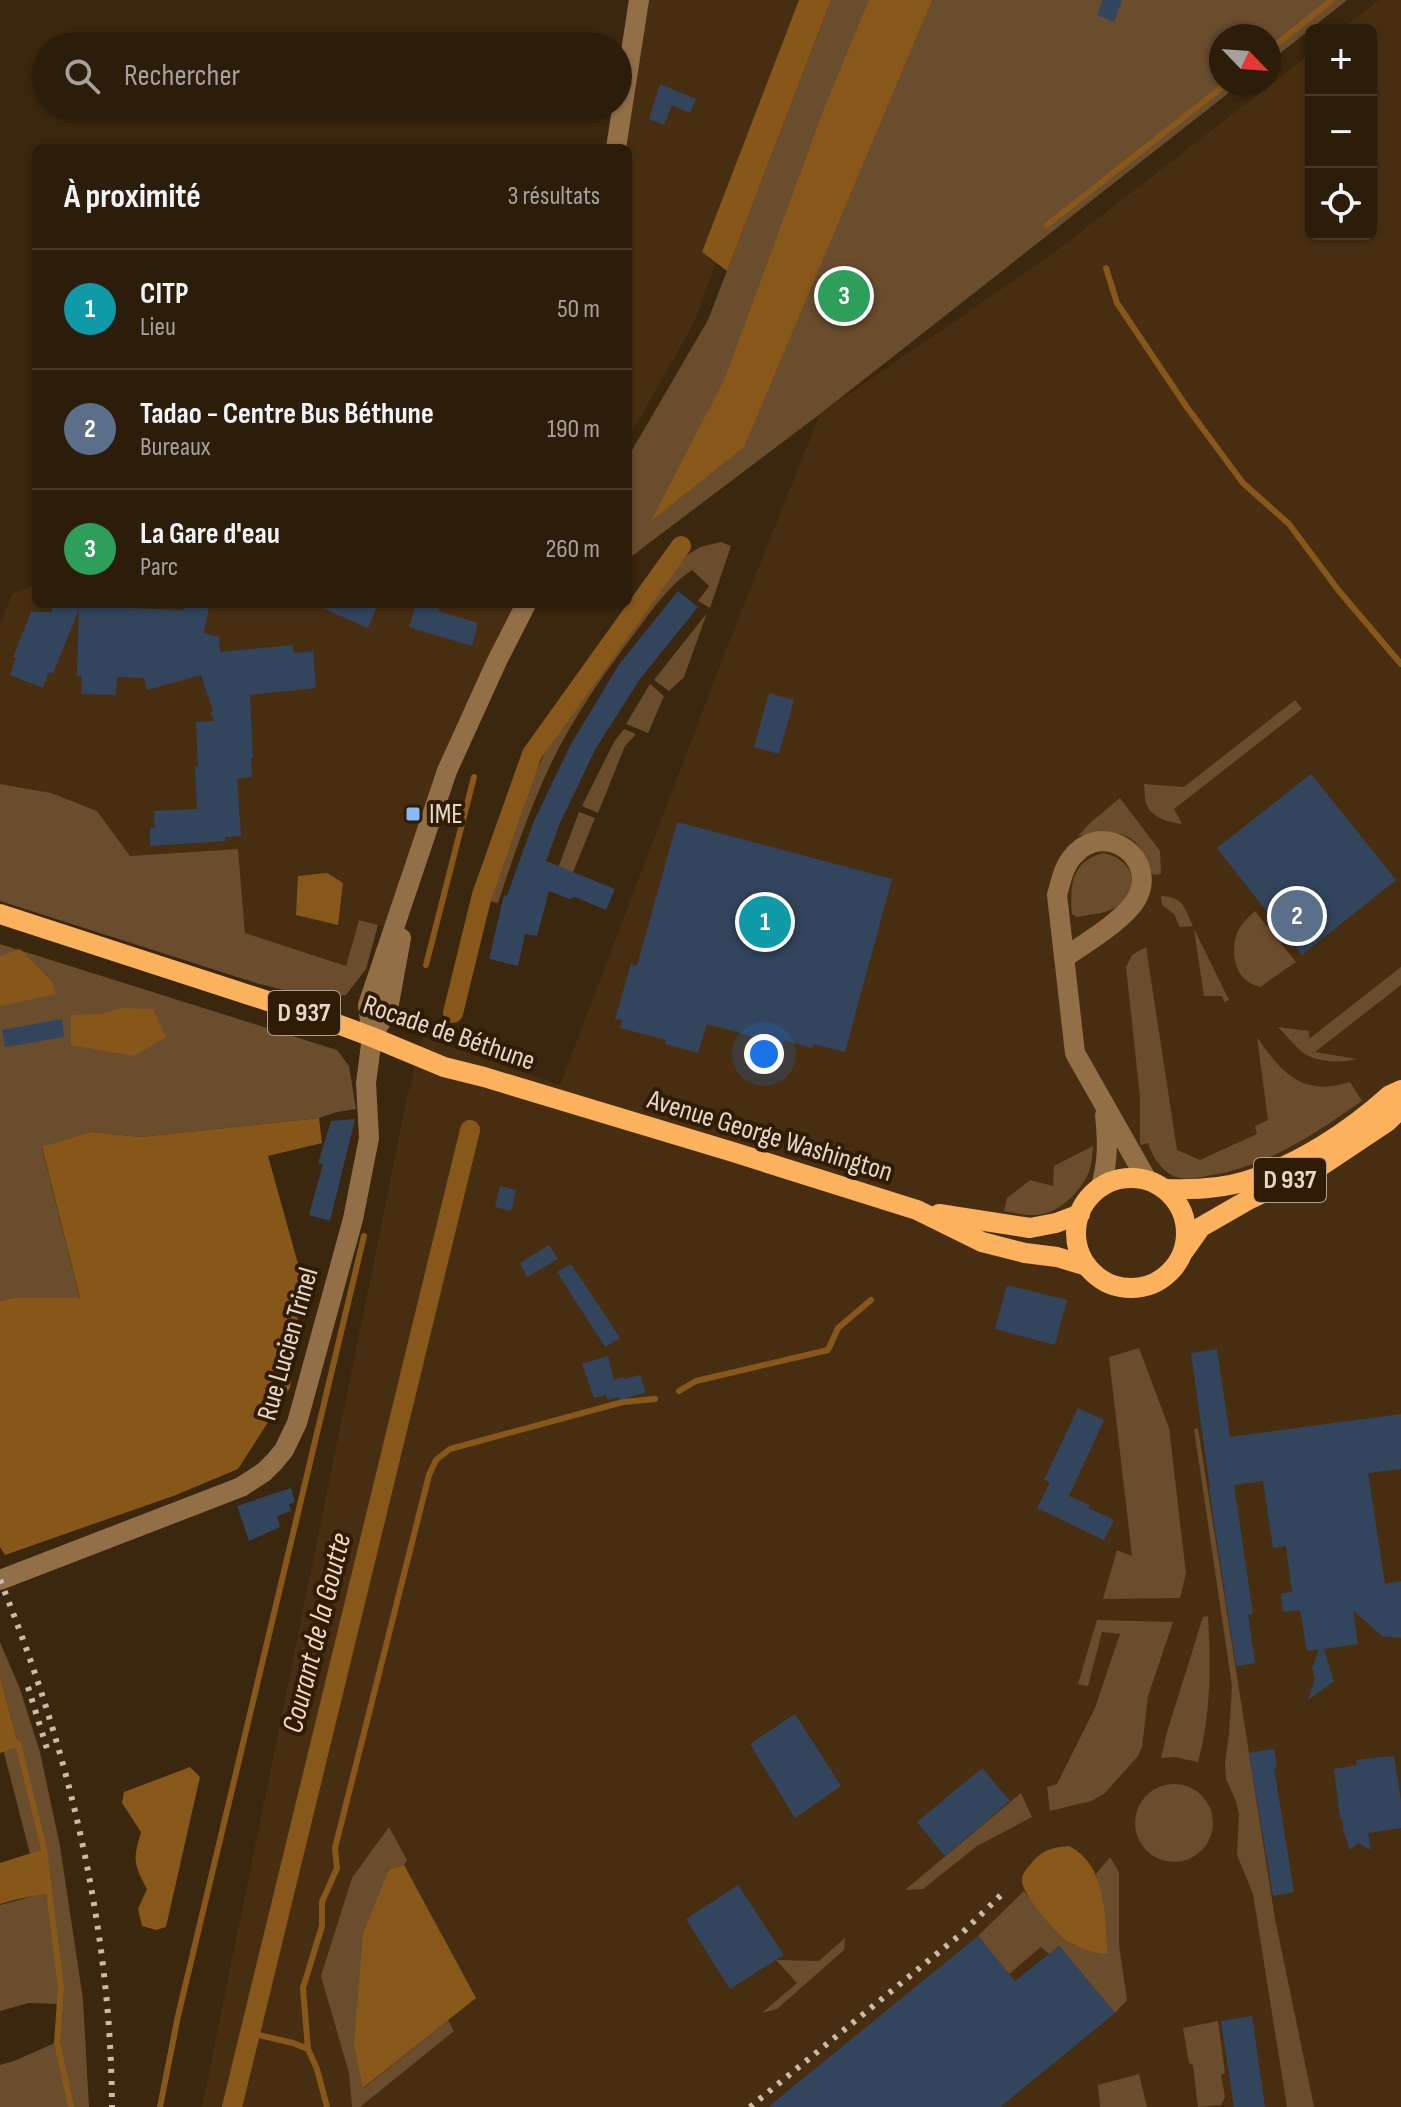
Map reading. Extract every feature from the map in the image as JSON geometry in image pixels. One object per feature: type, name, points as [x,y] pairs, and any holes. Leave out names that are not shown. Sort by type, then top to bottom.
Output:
[{"type":"main road","name":"Rocade de Béthune","points":[[0,914],[372,1037],[444,1067],[607,1115]]},
{"type":"main road","name":"D 937","points":[[1156,1185],[1189,1190],[1220,1187],[1268,1173],[1321,1147],[1401,1090]]},
{"type":"main road","name":"D 937","points":[[1182,1254],[1201,1227],[1248,1200],[1321,1166],[1387,1122],[1401,1108]]},
{"type":"main road","name":"Avenue George Washington","points":[[607,1115],[917,1210],[1030,1228],[1080,1214]]},
{"type":"main road","points":[[1131,1178],[1156,1185],[1177,1203],[1184,1219],[1186,1237],[1182,1254],[1166,1275],[1144,1286],[1132,1288],[1108,1283],[1087,1266],[1077,1243],[1080,1214],[1101,1187],[1116,1180],[1131,1178]]},
{"type":"main road","name":"Avenue George Washington","points":[[917,1210],[982,1242],[1087,1266]]},
{"type":"street","points":[[632,45],[639,0]]},
{"type":"street","points":[[617,144],[620,120]]},
{"type":"street","name":"Rue Lucien Trinel","points":[[0,1580],[241,1487],[264,1472],[284,1450],[303,1406],[353,1219],[369,1138],[366,1083],[372,1037],[368,1005],[447,771],[524,608]]},
{"type":"street","points":[[1064,958],[1125,914],[1136,900],[1142,875],[1137,861],[1119,845],[1108,841],[1083,846],[1072,857],[1057,895],[1064,958],[1075,1053],[1156,1185]]},
{"type":"street","points":[[1101,1187],[1109,1144],[1103,1103]]},
{"type":"shaded area","points":[[639,0],[799,0],[702,252],[716,263],[694,323],[632,432],[632,144],[617,144],[620,120],[632,120],[632,45]]},
{"type":"shaded area","points":[[799,0],[831,0],[727,271],[702,252]]},
{"type":"shaded area","points":[[831,0],[1347,0],[1317,24],[1305,24],[1305,33],[1281,52],[1281,24],[1209,24],[1209,96],[1225,96],[820,414],[632,556],[632,450],[708,320]]},
{"type":"shaded area","points":[[869,0],[932,0],[744,447],[651,521],[725,378],[825,106]]},
{"type":"shaded area","points":[[1379,0],[1401,0],[1401,2107],[202,2107],[408,1093],[423,1037],[560,1085],[727,647],[820,414],[1052,254],[1256,96],[1281,96],[1281,76],[1305,58],[1305,240],[1377,240],[1377,24],[1348,24]]},
{"type":"shaded area","points":[[721,542],[731,546],[710,608],[698,601],[709,586],[692,570],[675,583],[654,607],[587,701],[561,744],[542,783],[498,903],[489,901],[528,788],[554,734],[610,648],[664,575],[679,560],[700,547]]},
{"type":"shaded area","points":[[32,586],[32,608],[524,608],[497,661],[394,930],[359,920],[346,966],[245,933],[238,849],[130,856],[97,811],[51,793],[0,784],[0,625],[12,594]]},
{"type":"shaded area","points":[[707,613],[684,677],[669,691],[654,680]]},
{"type":"shaded area","points":[[650,684],[664,696],[648,733],[626,724]]},
{"type":"shaded area","points":[[1295,700],[1302,709],[1174,809],[1182,824],[1162,819],[1149,809],[1144,784],[1184,787]]},
{"type":"shaded area","points":[[624,729],[636,734],[625,746],[598,813],[582,806],[614,742]]},
{"type":"shaded area","points":[[0,784],[51,793],[97,811],[130,856],[238,849],[245,933],[346,966],[359,920],[378,925],[366,969],[346,995],[316,998],[256,983],[0,901]]},
{"type":"shaded area","points":[[1120,798],[1160,851],[1161,874],[1153,875],[1136,843],[1122,834],[1104,832],[1078,836]]},
{"type":"shaded area","points":[[579,812],[595,818],[565,892],[551,887]]},
{"type":"shaded area","points":[[1103,853],[1126,866],[1132,880],[1131,888],[1116,907],[1077,917],[1072,914],[1075,876],[1084,862]]},
{"type":"shaded area","points":[[327,873],[343,883],[338,925],[296,915],[298,876]]},
{"type":"shaded area","points":[[1161,896],[1179,901],[1193,926],[1180,927],[1174,914],[1162,905]]},
{"type":"shaded area","points":[[1255,911],[1296,962],[1260,987],[1242,977],[1234,951],[1238,931]]},
{"type":"shaded area","points":[[1194,929],[1229,1000],[1224,1002],[1222,996],[1204,996]]},
{"type":"shaded area","points":[[0,944],[337,1050],[349,1066],[356,1109],[319,1118],[141,1137],[91,1132],[42,1148],[80,1299],[13,1298],[0,1301]]},
{"type":"shaded area","points":[[1146,947],[1177,1150],[1200,1160],[1257,1134],[1255,1126],[1268,1120],[1257,1037],[1275,1062],[1295,1079],[1319,1086],[1350,1082],[1362,1101],[1309,1136],[1253,1164],[1188,1179],[1164,1170],[1148,1143],[1140,1145],[1140,1097],[1126,967],[1132,955]]},
{"type":"shaded area","points":[[20,949],[52,982],[56,994],[0,1006],[0,956]]},
{"type":"shaded area","points":[[1401,967],[1401,985],[1315,1052],[1357,1059],[1336,1061],[1313,1058],[1301,1051],[1278,1027],[1309,1031],[1309,1039]]},
{"type":"shaded area","points":[[121,1008],[153,1009],[166,1037],[134,1056],[71,1045],[71,1015],[102,1014]]},
{"type":"shaded area","points":[[319,1118],[322,1143],[268,1156],[302,1278],[290,1388],[238,1469],[176,1495],[5,1555],[0,1547],[0,1301],[13,1298],[80,1298],[42,1147],[91,1132],[141,1137]]},
{"type":"shaded area","points":[[1093,1146],[1086,1178],[1062,1205],[1038,1215],[1004,1211],[1007,1198],[1030,1180],[1053,1186],[1054,1166]]},
{"type":"shaded area","points":[[1139,1348],[1169,1428],[1186,1573],[1180,1598],[1103,1599],[1117,1550],[1132,1556],[1109,1357]]},
{"type":"shaded area","points":[[1198,1428],[1275,1919],[1314,2107],[1287,2107],[1253,1894],[1237,1855],[1239,1814],[1226,1779],[1225,1762],[1232,1686],[1194,1429]]},
{"type":"shaded area","points":[[1208,1616],[1209,1690],[1198,1762],[1175,1757],[1161,1758],[1203,1617]]},
{"type":"shaded area","points":[[1097,1620],[1173,1622],[1148,1696],[1142,1747],[1138,1756],[1104,1794],[1091,1801],[1050,1811],[1047,1787],[1057,1784],[1095,1708],[1120,1634],[1102,1632],[1088,1686],[1078,1684]]},
{"type":"shaded area","points":[[0,1642],[20,1689],[40,1752],[60,1846],[83,1999],[89,2107],[0,2107],[0,2065],[57,2042],[60,2004],[29,2003],[0,2011],[0,1905],[49,1892],[44,1850],[30,1854],[3,1749],[18,1743],[0,1677]]},
{"type":"shaded area","points":[[0,1677],[18,1743],[0,1750]]},
{"type":"shaded area","points":[[190,1767],[200,1777],[166,1927],[156,1930],[142,1926],[138,1909],[147,1889],[136,1861],[141,1832],[122,1803],[124,1792]]},
{"type":"shaded area","points":[[1174,1784],[1189,1787],[1202,1795],[1210,1808],[1213,1823],[1210,1838],[1202,1851],[1189,1859],[1174,1862],[1159,1859],[1146,1851],[1138,1838],[1135,1823],[1138,1808],[1146,1795],[1159,1787]]},
{"type":"shaded area","points":[[1021,1793],[1032,1817],[977,1846],[923,1889],[905,1890]]},
{"type":"shaded area","points":[[389,1827],[407,1860],[404,1865],[388,1869],[364,2088],[448,2020],[454,2031],[360,2107],[352,2107],[349,2073],[321,1976],[352,1878]]},
{"type":"shaded area","points":[[1069,1846],[1082,1855],[1097,1879],[1102,1893],[1108,1954],[1086,1950],[1066,1940],[1040,1912],[1023,1886],[1023,1874],[1039,1856],[1050,1849]]},
{"type":"shaded area","points":[[44,1849],[49,1893],[0,1904],[0,1863]]},
{"type":"shaded area","points":[[1110,1857],[1119,1872],[1119,1945],[1127,2000],[1115,2013],[1059,1946],[1049,1954],[1041,1947],[1009,1974],[978,1936],[1024,1891],[1043,1915],[1103,1900],[1096,1874]]},
{"type":"shaded area","points":[[404,1865],[476,1998],[363,2088],[354,2045],[363,1934],[389,1869]]},
{"type":"shaded area","points":[[845,1938],[844,1950],[777,2009],[762,2013],[797,1983],[776,1960],[819,1961]]},
{"type":"shaded area","points":[[1218,2021],[1225,2097],[1221,2105],[1198,2107],[1193,2065],[1189,2063],[1183,2028]]},
{"type":"shaded area","points":[[1139,2074],[1147,2107],[1100,2107],[1098,2085]]},
{"type":"building","points":[[1103,0],[1122,0],[1114,22],[1097,15]]},
{"type":"building","points":[[660,84],[696,99],[690,113],[672,105],[664,125],[649,119]]},
{"type":"building","points":[[678,591],[698,607],[640,679],[596,748],[560,823],[546,861],[615,889],[606,910],[575,897],[570,899],[549,891],[537,936],[525,934],[518,966],[489,959],[504,895],[507,896],[533,823],[571,744],[620,663]]},
{"type":"building","points":[[52,608],[209,608],[204,633],[219,637],[220,652],[293,645],[294,653],[313,651],[316,688],[250,695],[252,777],[237,779],[241,836],[225,837],[226,841],[150,846],[150,828],[155,828],[154,811],[197,809],[196,722],[215,721],[210,713],[213,711],[201,675],[147,690],[144,678],[117,677],[116,695],[81,694],[82,676],[77,676],[79,610],[53,673],[49,672],[43,688],[10,675],[16,658],[13,657],[31,612],[52,612]]},
{"type":"building","points":[[322,608],[376,608],[368,628]]},
{"type":"building","points":[[415,608],[439,608],[438,611],[478,623],[472,646],[409,627]]},
{"type":"building","points":[[769,693],[794,700],[779,754],[754,747]]},
{"type":"building","points":[[1311,774],[1396,880],[1302,955],[1282,930],[1273,929],[1266,921],[1267,912],[1217,848]]},
{"type":"building","points":[[677,822],[892,879],[845,1052],[814,1044],[812,1048],[784,1040],[782,1047],[707,1024],[698,1053],[665,1044],[666,1040],[620,1028],[622,1020],[615,1019],[631,964],[637,966]]},
{"type":"building","points":[[62,1019],[64,1037],[5,1047],[2,1030]]},
{"type":"building","points":[[355,1119],[330,1221],[309,1215],[323,1164],[318,1163],[331,1121]]},
{"type":"building","points":[[500,1186],[516,1190],[511,1211],[495,1207]]},
{"type":"building","points":[[549,1245],[558,1259],[527,1277],[520,1263]]},
{"type":"building","points":[[571,1264],[620,1338],[605,1347],[557,1272]]},
{"type":"building","points":[[1007,1285],[1067,1300],[1055,1345],[995,1329]]},
{"type":"building","points":[[1217,1349],[1230,1437],[1401,1414],[1401,1469],[1368,1473],[1385,1584],[1401,1581],[1401,1638],[1382,1636],[1353,1610],[1358,1644],[1324,1649],[1334,1681],[1308,1700],[1315,1679],[1312,1668],[1319,1649],[1307,1651],[1300,1610],[1283,1612],[1281,1594],[1292,1592],[1286,1546],[1273,1548],[1263,1481],[1234,1485],[1253,1614],[1248,1615],[1255,1663],[1236,1666],[1191,1353]]},
{"type":"building","points":[[608,1356],[614,1380],[640,1375],[646,1392],[620,1400],[619,1397],[607,1400],[606,1395],[594,1398],[582,1364]]},
{"type":"building","points":[[1078,1408],[1104,1420],[1069,1496],[1114,1520],[1104,1540],[1037,1508],[1050,1482],[1044,1480]]},
{"type":"building","points":[[291,1488],[295,1502],[289,1504],[291,1511],[277,1516],[280,1527],[249,1541],[237,1506]]},
{"type":"building","points":[[795,1714],[841,1786],[795,1818],[750,1744]]},
{"type":"building","points":[[1274,1749],[1277,1767],[1274,1768],[1294,1892],[1273,1896],[1249,1753]]},
{"type":"building","points":[[1394,1756],[1401,1801],[1401,1828],[1368,1833],[1371,1850],[1358,1843],[1350,1850],[1340,1817],[1334,1769],[1357,1765],[1356,1760]]},
{"type":"building","points":[[982,1768],[1010,1801],[945,1856],[917,1822]]},
{"type":"building","points":[[738,1885],[784,1955],[730,1989],[686,1919]]},
{"type":"building","points":[[978,1936],[1015,1981],[1059,1946],[1115,2013],[1000,2107],[768,2107]]},
{"type":"building","points":[[1252,2016],[1265,2107],[1234,2107],[1221,2021]]},
{"type":"waterway","points":[[1281,40],[1332,0]]},
{"type":"waterway","points":[[1047,225],[1211,96]]},
{"type":"waterway","points":[[1106,268],[1117,303],[1186,406],[1243,483],[1289,524],[1339,591],[1401,664]]},
{"type":"waterway","name":"Courant de la Goutte","points":[[453,1013],[482,895],[532,754],[681,546]]},
{"type":"waterway","points":[[426,965],[474,777]]},
{"type":"waterway","name":"Courant de la Goutte","points":[[232,2107],[470,1130]]},
{"type":"waterway","points":[[160,2107],[178,2016],[364,1236]]},
{"type":"waterway","points":[[679,1391],[696,1381],[828,1350],[838,1328],[871,1300]]},
{"type":"waterway","points":[[308,2049],[303,1988],[322,1926],[322,1902],[337,1868],[335,1848],[429,1475],[436,1460],[450,1449],[623,1402],[655,1399]]},
{"type":"waterway","points":[[0,1750],[18,1743],[44,1849],[61,1988],[57,2042],[71,2107]]},
{"type":"waterway","name":"Courant de la Goutte","points":[[250,2033],[308,2049],[327,2107]]},
{"type":"railway","points":[[0,1580],[46,1707],[81,1838],[104,1971],[112,2107]]},
{"type":"railway","points":[[28,1687],[48,1752]]},
{"type":"railway","points":[[750,2107],[961,1934],[1001,1895]]},
{"type":"place","name":"La Gare d'eau","points":[[844,296]]},
{"type":"place","name":"IME","points":[[413,814]]},
{"type":"place","name":"Tadao - Centre Bus Béthune","points":[[1297,916]]},
{"type":"place","name":"CITP","points":[[765,922]]}]
